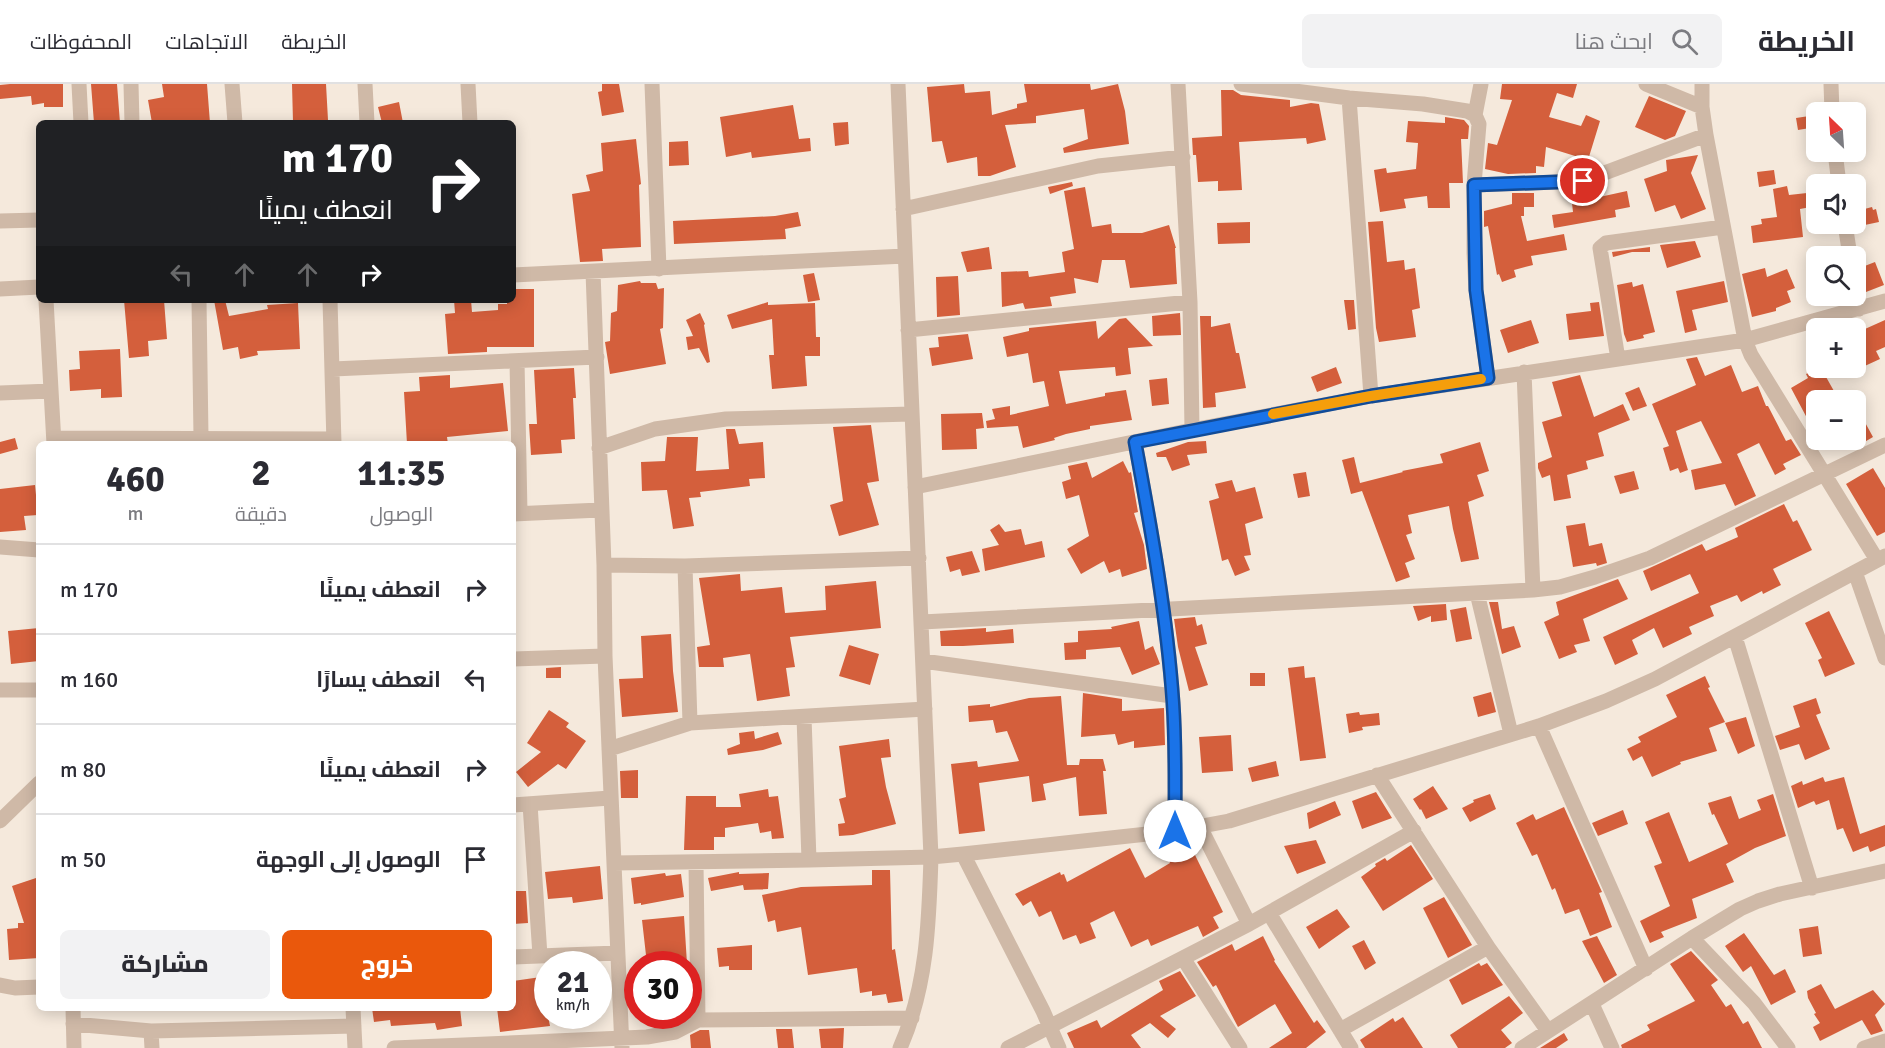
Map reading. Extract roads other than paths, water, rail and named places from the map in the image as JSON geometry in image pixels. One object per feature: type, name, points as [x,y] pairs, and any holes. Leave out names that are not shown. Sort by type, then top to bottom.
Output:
[{"type":"street","points":[[79,84],[81,120]]},
{"type":"street","points":[[131,84],[132,120]]},
{"type":"street","points":[[232,84],[235,120]]},
{"type":"street","points":[[365,84],[367,120]]},
{"type":"street","points":[[468,84],[470,120]]},
{"type":"street","points":[[652,84],[659,269]]},
{"type":"street","points":[[898,84],[931,857],[929,924],[925,961],[910,1023],[900,1048]]},
{"type":"street","points":[[1178,84],[1190,302],[1192,430]]},
{"type":"street","points":[[1241,84],[1349,98],[1423,104],[1467,111],[1474,115],[1479,124],[1474,185],[1476,290],[1488,378]]},
{"type":"street","points":[[1474,115],[1481,84]]},
{"type":"street","points":[[1646,84],[1702,107]]},
{"type":"street","points":[[614,863],[931,857],[1200,827],[1269,809],[1511,735],[1606,701],[1655,679],[1881,558],[1751,355],[1745,340],[1706,135],[1702,84]]},
{"type":"street","points":[[1831,84],[1832,102]]},
{"type":"street","points":[[1349,98],[1371,396]]},
{"type":"street","points":[[1474,185],[1577,182],[1706,135]]},
{"type":"street","points":[[903,208],[1098,166],[1183,157]]},
{"type":"street","points":[[0,221],[36,220]]},
{"type":"street","points":[[1618,358],[1600,248],[1606,243],[1723,227]]},
{"type":"street","points":[[516,275],[593,273],[905,256]]},
{"type":"street","points":[[593,273],[610,798],[622,1042]]},
{"type":"street","points":[[0,289],[36,287]]},
{"type":"street","points":[[915,487],[1371,396],[1745,340],[1885,301]]},
{"type":"street","points":[[908,330],[1190,302]]},
{"type":"street","points":[[46,303],[54,441],[201,437],[334,441],[330,303]]},
{"type":"street","points":[[199,303],[201,437]]},
{"type":"street","points":[[333,369],[597,357]]},
{"type":"street","points":[[517,361],[516,514],[600,510]]},
{"type":"street","points":[[1524,372],[1533,590]]},
{"type":"street","points":[[0,393],[51,391]]},
{"type":"street","points":[[599,448],[656,429],[726,419],[911,414]]},
{"type":"street","points":[[1135,442],[1152,532],[1172,696],[1175,831]]},
{"type":"street","points":[[922,622],[1560,587],[1628,567],[1885,445]]},
{"type":"street","points":[[0,547],[36,550]]},
{"type":"street","points":[[604,565],[685,566],[919,558]]},
{"type":"street","points":[[685,566],[690,723]]},
{"type":"street","points":[[1855,572],[1884,649]]},
{"type":"street","points":[[1477,593],[1511,735]]},
{"type":"street","points":[[1735,637],[1812,888]]},
{"type":"street","points":[[516,659],[605,656]]},
{"type":"street","points":[[923,661],[1172,696]]},
{"type":"street","points":[[0,690],[36,690]]},
{"type":"street","points":[[609,749],[690,723],[925,710]]},
{"type":"street","points":[[804,717],[809,860]]},
{"type":"street","points":[[1539,726],[1646,969]]},
{"type":"street","points":[[1377,775],[1488,947],[1548,1031]]},
{"type":"street","points":[[0,821],[36,786]]},
{"type":"street","points":[[516,805],[610,798]]},
{"type":"street","points":[[531,804],[540,951]]},
{"type":"street","points":[[1200,827],[1249,924]]},
{"type":"street","points":[[1008,1048],[1249,924],[1414,831]]},
{"type":"street","points":[[963,854],[1059,1048]]},
{"type":"street","points":[[696,862],[697,951]]},
{"type":"street","points":[[1522,1048],[1692,938],[1758,901],[1885,871]]},
{"type":"street","points":[[1269,913],[1351,1048]]},
{"type":"street","points":[[1692,938],[1754,1003],[1788,1048]]},
{"type":"street","points":[[1340,1030],[1488,947]]},
{"type":"street","points":[[612,953],[617,953]]},
{"type":"street","points":[[516,957],[534,956]]},
{"type":"street","points":[[1183,958],[1240,1048]]},
{"type":"street","points":[[0,985],[15,988],[36,987]]},
{"type":"street","points":[[1592,1004],[1612,1048]]},
{"type":"street","points":[[73,1011],[74,1048]]},
{"type":"street","points":[[353,1011],[355,1048]]},
{"type":"street","points":[[702,1020],[910,1023]]},
{"type":"street","points":[[910,1023],[912,1048]]},
{"type":"street","points":[[73,1024],[151,1031],[354,1026]]},
{"type":"street","points":[[394,1048],[622,1042],[661,1036],[681,1029]]},
{"type":"street","points":[[151,1031],[152,1048]]},
{"type":"street","points":[[1864,1048],[1885,1041]]}]
